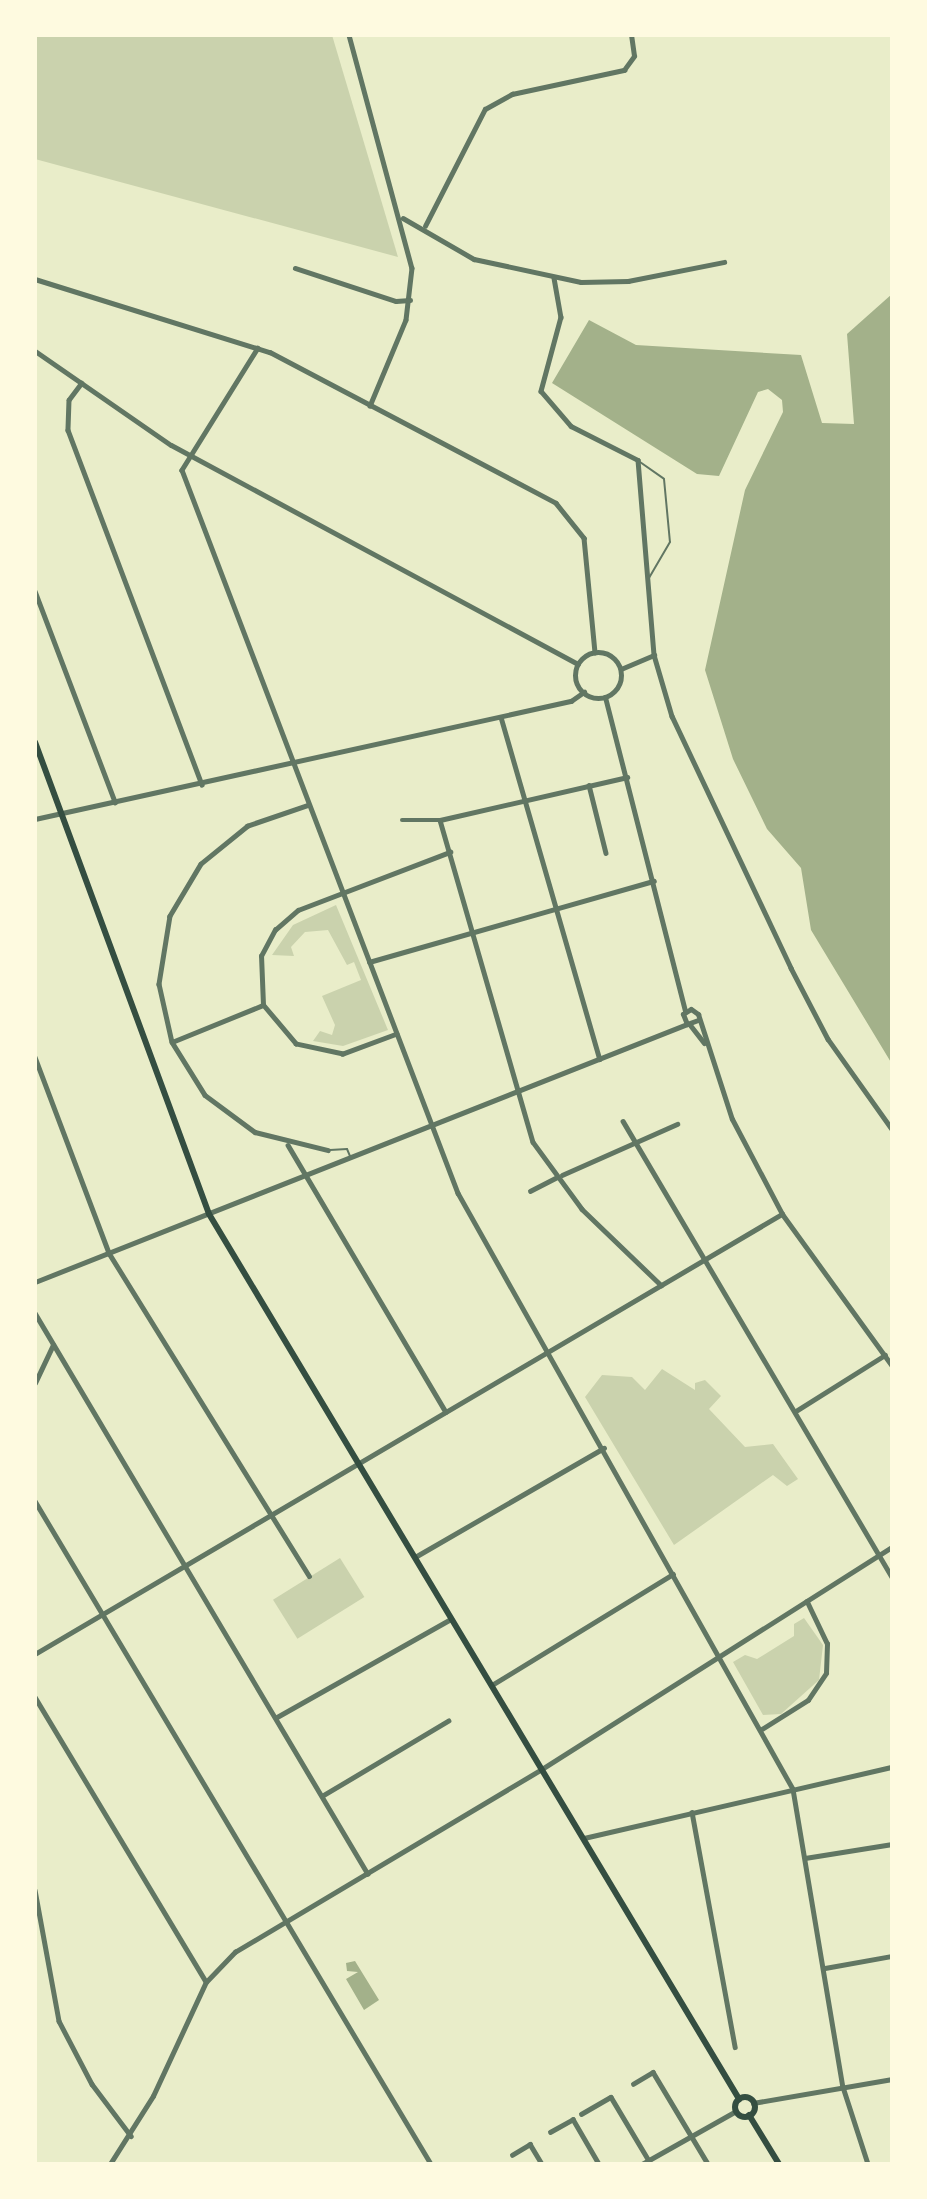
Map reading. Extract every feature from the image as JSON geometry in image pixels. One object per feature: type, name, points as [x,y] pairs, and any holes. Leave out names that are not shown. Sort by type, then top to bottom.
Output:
[{"type":"main road","points":[[35,742],[209,1214],[739,2099],[753,2103],[749,2115]]},
{"type":"main road","points":[[739,2099],[736,2111],[749,2115],[779,2164]]},
{"type":"street","points":[[349,35],[403,218],[411,256],[410,300],[370,406]]},
{"type":"street","points":[[425,226],[485,109],[512,94],[624,70],[634,56],[631,35]]},
{"type":"street","points":[[403,218],[425,226],[462,254],[554,278],[617,282],[724,262]]},
{"type":"street","points":[[295,268],[396,302],[410,300]]},
{"type":"street","points":[[554,278],[562,309],[543,396],[571,426],[638,460],[645,585],[654,655],[673,716],[791,968],[828,1039],[892,1129]]},
{"type":"street","points":[[35,279],[258,348],[570,514],[584,538],[595,652]]},
{"type":"street","points":[[258,348],[194,457],[182,470],[458,1194],[551,1350],[793,1789],[843,2087],[868,2164]]},
{"type":"street","points":[[35,351],[194,457],[578,664]]},
{"type":"street","points":[[82,383],[69,400],[68,430],[202,784]]},
{"type":"street","points":[[35,591],[115,802]]},
{"type":"street","points":[[578,664],[595,652]]},
{"type":"street","points":[[595,652],[613,657],[621,669],[620,684],[606,696]]},
{"type":"street","points":[[621,669],[654,655]]},
{"type":"street","points":[[578,664],[583,692]]},
{"type":"street","points":[[35,819],[571,701],[583,692],[606,696]]},
{"type":"street","points":[[606,696],[685,996],[684,1014],[708,1049]]},
{"type":"street","points":[[501,717],[554,909],[600,1059]]},
{"type":"street","points":[[402,820],[440,820],[627,777]]},
{"type":"street","points":[[589,785],[606,853]]},
{"type":"street","points":[[309,805],[235,834],[183,889],[160,961],[172,1042],[216,1105],[288,1144],[328,1150]]},
{"type":"street","points":[[440,820],[474,932],[516,1093],[556,1178],[662,1285]]},
{"type":"street","points":[[397,1034],[352,1052],[323,1053],[289,1039],[263,1005],[259,966],[269,938],[298,910],[450,852]]},
{"type":"street","points":[[369,962],[654,881]]},
{"type":"street","points":[[685,996],[694,1009],[732,1119],[782,1214],[892,1366]]},
{"type":"street","points":[[172,1042],[263,1005]]},
{"type":"street","points":[[668,1032],[684,1014],[694,1009]]},
{"type":"street","points":[[35,1282],[698,1020]]},
{"type":"street","points":[[35,1057],[109,1253],[309,1576]]},
{"type":"street","points":[[623,1122],[633,1143],[881,1554],[892,1577]]},
{"type":"street","points":[[562,1175],[677,1124]]},
{"type":"street","points":[[288,1144],[303,1177],[446,1412]]},
{"type":"street","points":[[530,1191],[556,1178]]},
{"type":"street","points":[[35,1654],[782,1214]]},
{"type":"street","points":[[35,1313],[188,1564],[368,1874]]},
{"type":"street","points":[[35,1383],[53,1345]]},
{"type":"street","points":[[796,1411],[885,1355]]},
{"type":"street","points":[[415,1557],[604,1448]]},
{"type":"street","points":[[35,1501],[431,2164]]},
{"type":"street","points":[[110,2164],[131,2136],[206,1982],[235,1952],[541,1769],[892,1547]]},
{"type":"street","points":[[492,1685],[673,1574]]},
{"type":"street","points":[[762,1729],[808,1700],[826,1673],[827,1644],[807,1602]]},
{"type":"street","points":[[277,1717],[452,1618]]},
{"type":"street","points":[[35,1698],[206,1982]]},
{"type":"street","points":[[322,1796],[448,1721]]},
{"type":"street","points":[[584,1838],[892,1766]]},
{"type":"street","points":[[692,1812],[735,2047]]},
{"type":"street","points":[[805,1858],[892,1843]]},
{"type":"street","points":[[35,1889],[59,2021],[92,2084],[131,2136]]},
{"type":"street","points":[[825,1968],[892,1956]]},
{"type":"street","points":[[633,2084],[653,2072],[708,2164]]},
{"type":"street","points":[[753,2103],[892,2079]]},
{"type":"street","points":[[581,2114],[611,2096],[650,2162]]},
{"type":"street","points":[[642,2164],[650,2162],[690,2135],[736,2111]]},
{"type":"street","points":[[550,2132],[573,2119],[599,2164]]},
{"type":"street","points":[[512,2155],[530,2144],[542,2164]]},
{"type":"lane","points":[[638,460],[664,479],[670,542],[645,585]]},
{"type":"lane","points":[[328,1150],[347,1149],[351,1158]]},
{"type":"shaded area","points":[[35,35],[332,35],[398,257],[35,159]]},
{"type":"shaded area","points":[[892,294],[892,1064],[811,930],[801,868],[767,829],[733,759],[705,670],[745,490],[783,412],[782,400],[768,389],[758,392],[719,476],[697,474],[552,383],[589,320],[636,345],[801,355],[822,423],[854,424],[847,334]]},
{"type":"shaded area","points":[[336,905],[388,1030],[343,1046],[313,1041],[320,1031],[332,1035],[335,1025],[322,996],[361,980],[354,962],[347,965],[328,930],[305,932],[291,947],[294,956],[272,955],[293,925]]},
{"type":"shaded area","points":[[662,1369],[695,1390],[695,1383],[705,1380],[721,1396],[709,1409],[745,1447],[773,1444],[798,1479],[787,1486],[773,1475],[674,1545],[585,1397],[602,1375],[632,1377],[645,1390]]},
{"type":"shaded area","points":[[340,1558],[364,1597],[297,1639],[273,1600]]},
{"type":"shaded area","points":[[804,1618],[823,1645],[819,1680],[781,1714],[763,1715],[733,1662],[745,1655],[757,1659],[794,1636],[794,1624]]},
{"type":"shaded area","points":[[355,1961],[379,2000],[364,2010],[346,1979],[358,1972],[347,1971],[346,1963]]}]
